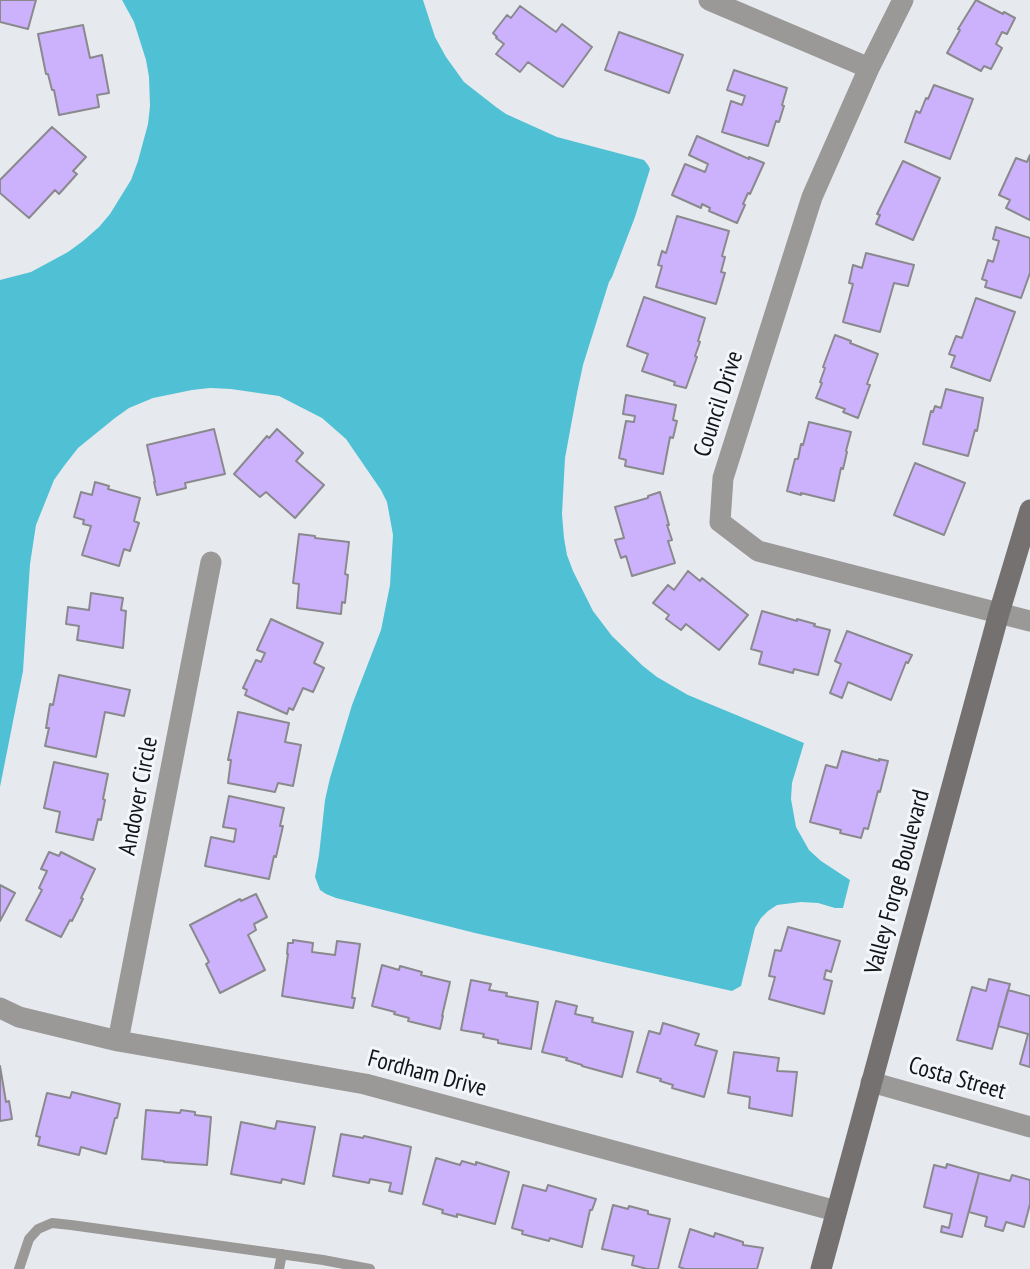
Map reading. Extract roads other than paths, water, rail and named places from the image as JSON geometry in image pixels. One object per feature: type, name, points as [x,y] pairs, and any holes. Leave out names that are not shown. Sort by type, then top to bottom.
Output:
[{"type":"street","points":[[709,0],[869,68]]},
{"type":"street","name":"Council Drive","points":[[903,0],[869,68],[812,197],[723,478],[720,522],[758,551],[1030,621]]},
{"type":"street","name":"Valley Forge Boulevard","points":[[821,1269],[999,613],[1030,510]]},
{"type":"street","name":"Andover Circle","points":[[118,1041],[211,562]]},
{"type":"street","name":"Fordham Drive","points":[[0,1008],[19,1017],[118,1041],[365,1084],[836,1211]]},
{"type":"street","name":"Costa Street","points":[[871,1083],[1030,1127]]},
{"type":"lane","points":[[19,1269],[29,1239],[38,1228],[52,1223],[282,1254],[364,1268]]},
{"type":"lane","points":[[279,1269],[282,1254]]},
{"type":"water","points":[[122,0],[423,0],[435,37],[446,57],[464,82],[496,107],[557,137],[644,160],[648,165],[650,169],[635,217],[609,282],[583,365],[565,458],[562,514],[564,538],[573,571],[593,611],[612,636],[643,666],[688,695],[804,743],[792,783],[791,799],[796,827],[809,850],[850,880],[843,908],[801,902],[777,905],[768,911],[755,928],[741,986],[732,991],[475,933],[336,898],[320,890],[315,877],[325,800],[352,705],[381,630],[390,585],[393,535],[387,502],[346,439],[322,418],[279,396],[210,388],[153,398],[129,408],[78,448],[54,480],[36,525],[30,564],[23,671],[0,787],[0,280],[31,272],[83,241],[110,214],[131,180],[148,124],[149,77],[134,22]]}]
